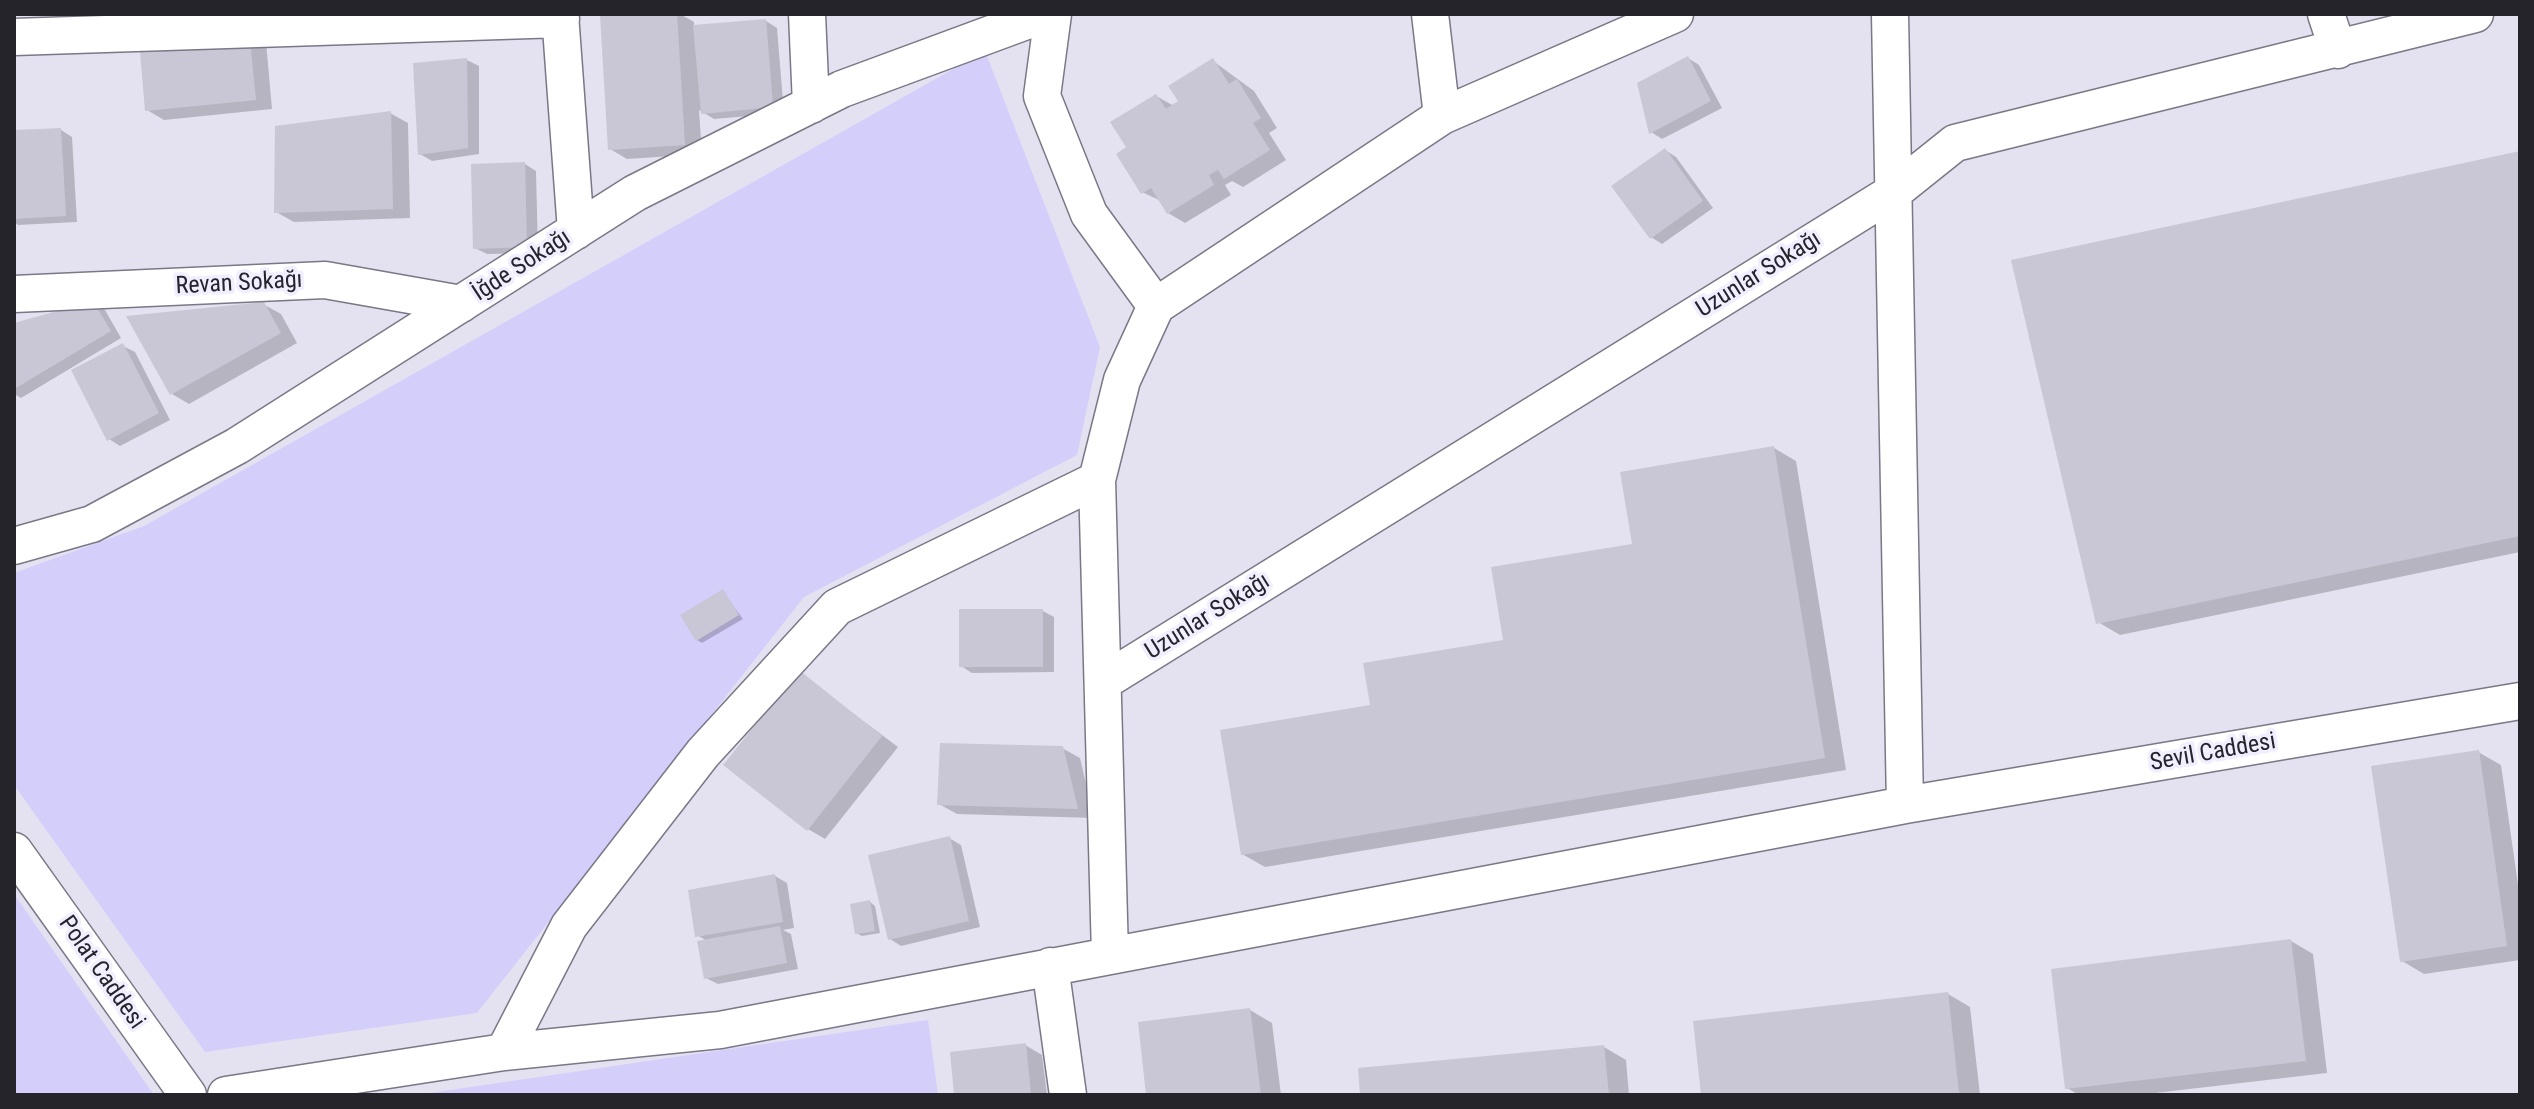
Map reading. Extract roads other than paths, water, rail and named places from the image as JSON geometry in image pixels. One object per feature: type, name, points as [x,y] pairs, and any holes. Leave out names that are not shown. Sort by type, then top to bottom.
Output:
[{"type":"street","points":[[807,14],[811,105]]},
{"type":"street","name":"İğde Sokağı","points":[[14,546],[92,524],[223,454],[635,193],[842,89],[1045,14]]},
{"type":"street","points":[[1053,14],[1042,96],[1089,214],[1156,306]]},
{"type":"street","points":[[1430,14],[1442,116]]},
{"type":"street","points":[[1110,955],[1097,480],[1122,380],[1156,306],[1442,116],[1675,14]]},
{"type":"street","points":[[1890,14],[1905,805]]},
{"type":"street","points":[[2326,14],[2338,50]]},
{"type":"street","name":"Uzunlar Sokağı","points":[[1103,682],[1895,191],[1955,143],[2475,14]]},
{"type":"street","points":[[14,37],[560,17],[576,231]]},
{"type":"street","name":"Revan Sokağı","points":[[14,294],[325,280],[461,304]]},
{"type":"street","points":[[504,1052],[569,926],[703,753],[837,607],[1097,480]]},
{"type":"street","name":"Sevil Caddesi","points":[[226,1095],[504,1052],[720,1030],[1905,805],[2520,701]]},
{"type":"street","name":"Polat Caddesi","points":[[14,851],[188,1095]]},
{"type":"street","points":[[1050,966],[1068,1095]]}]
